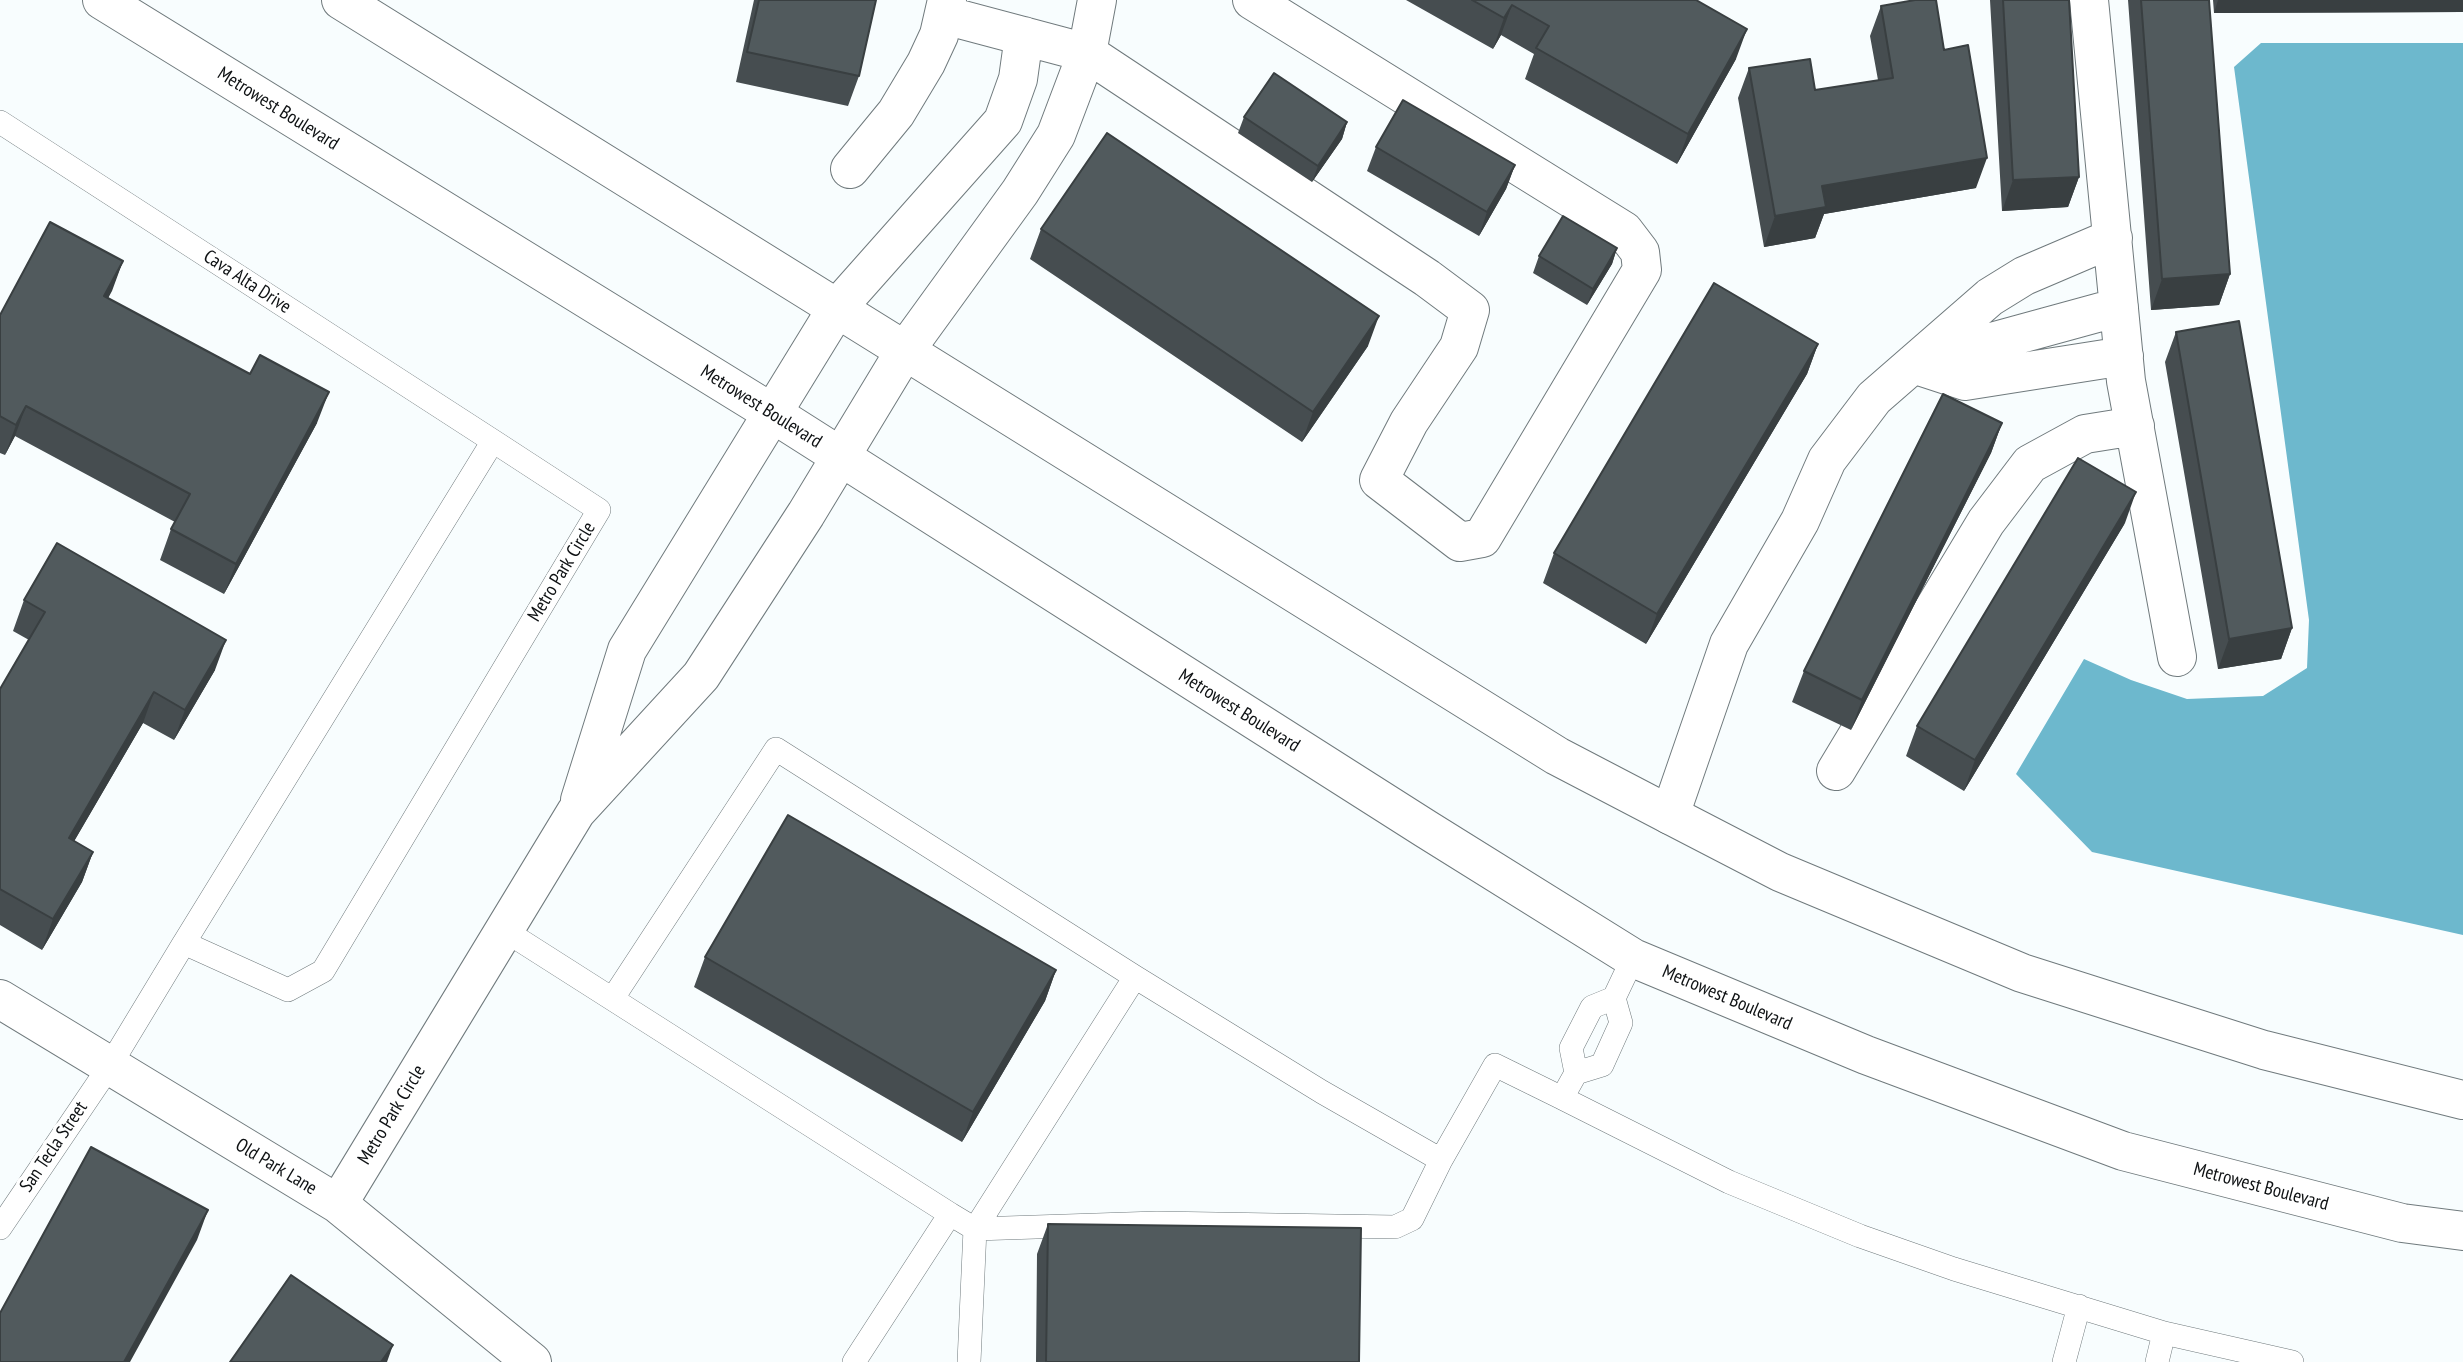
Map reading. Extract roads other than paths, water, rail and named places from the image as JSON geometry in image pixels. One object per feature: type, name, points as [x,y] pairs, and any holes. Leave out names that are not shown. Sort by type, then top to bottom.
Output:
[{"type":"street","name":"Metrowest Boulevard","points":[[102,0],[772,413],[1633,958],[1866,1055],[2123,1151],[2402,1223],[2463,1231]]},
{"type":"street","points":[[341,0],[1558,756],[1670,815],[1780,872],[2022,973],[2264,1050],[2463,1100]]},
{"type":"street","name":"Metro Park Circle","points":[[338,1204],[576,812],[701,676],[806,514],[904,352],[1020,192],[1056,135],[1087,53],[1097,0]]},
{"type":"street","points":[[849,169],[896,113],[920,73],[939,35],[945,7],[1024,36],[1087,53],[1427,278],[1470,310],[1459,347],[1409,422],[1379,480],[1460,542],[1482,538],[1642,270],[1640,252],[1624,231],[1252,0]]},
{"type":"street","points":[[2089,0],[2124,356],[2178,657]]},
{"type":"street","name":"Metro Park Circle","points":[[576,812],[627,650],[836,308],[1003,121],[1018,79],[1024,36]]},
{"type":"street","points":[[1670,815],[1729,644],[1800,521],[1827,460],[1874,398],[1990,297],[2024,276],[2113,238]]},
{"type":"street","points":[[1913,364],[2119,306]]},
{"type":"street","points":[[1913,364],[1965,381],[2124,356]]},
{"type":"street","points":[[1836,771],[1986,522],[2030,464],[2085,434],[2135,426]]},
{"type":"street","name":"Old Park Lane","points":[[0,999],[338,1204],[532,1362]]},
{"type":"lane","name":"Cava Alta Drive","points":[[0,122],[493,441]]},
{"type":"lane","name":"Metro Park Circle","points":[[184,943],[288,990],[323,971],[599,510],[493,441]]},
{"type":"lane","points":[[109,1066],[493,441]]},
{"type":"lane","points":[[613,998],[776,749],[1135,977],[1322,1092],[1441,1160]]},
{"type":"lane","points":[[504,930],[975,1229],[1157,1223],[1395,1227],[1412,1219],[1441,1160],[1495,1065],[1729,1182],[1860,1236],[1954,1269],[2164,1333],[2292,1362]]},
{"type":"lane","points":[[1576,1073],[1602,1065],[1621,1023],[1614,998],[1633,958]]},
{"type":"lane","points":[[969,1362],[975,1229],[1135,977]]},
{"type":"lane","points":[[1562,1098],[1576,1073],[1571,1048],[1592,1007],[1614,998]]},
{"type":"lane","name":"San Tecla Street","points":[[0,1228],[109,1066]]},
{"type":"lane","points":[[854,1362],[950,1214]]},
{"type":"lane","points":[[2064,1362],[2079,1306]]},
{"type":"lane","points":[[2157,1362],[2164,1333]]},
{"type":"water","points":[[2261,43],[2463,43],[2463,935],[2092,852],[2016,774],[2084,659],[2131,680],[2187,699],[2263,696],[2307,668],[2309,620],[2234,67]]}]
